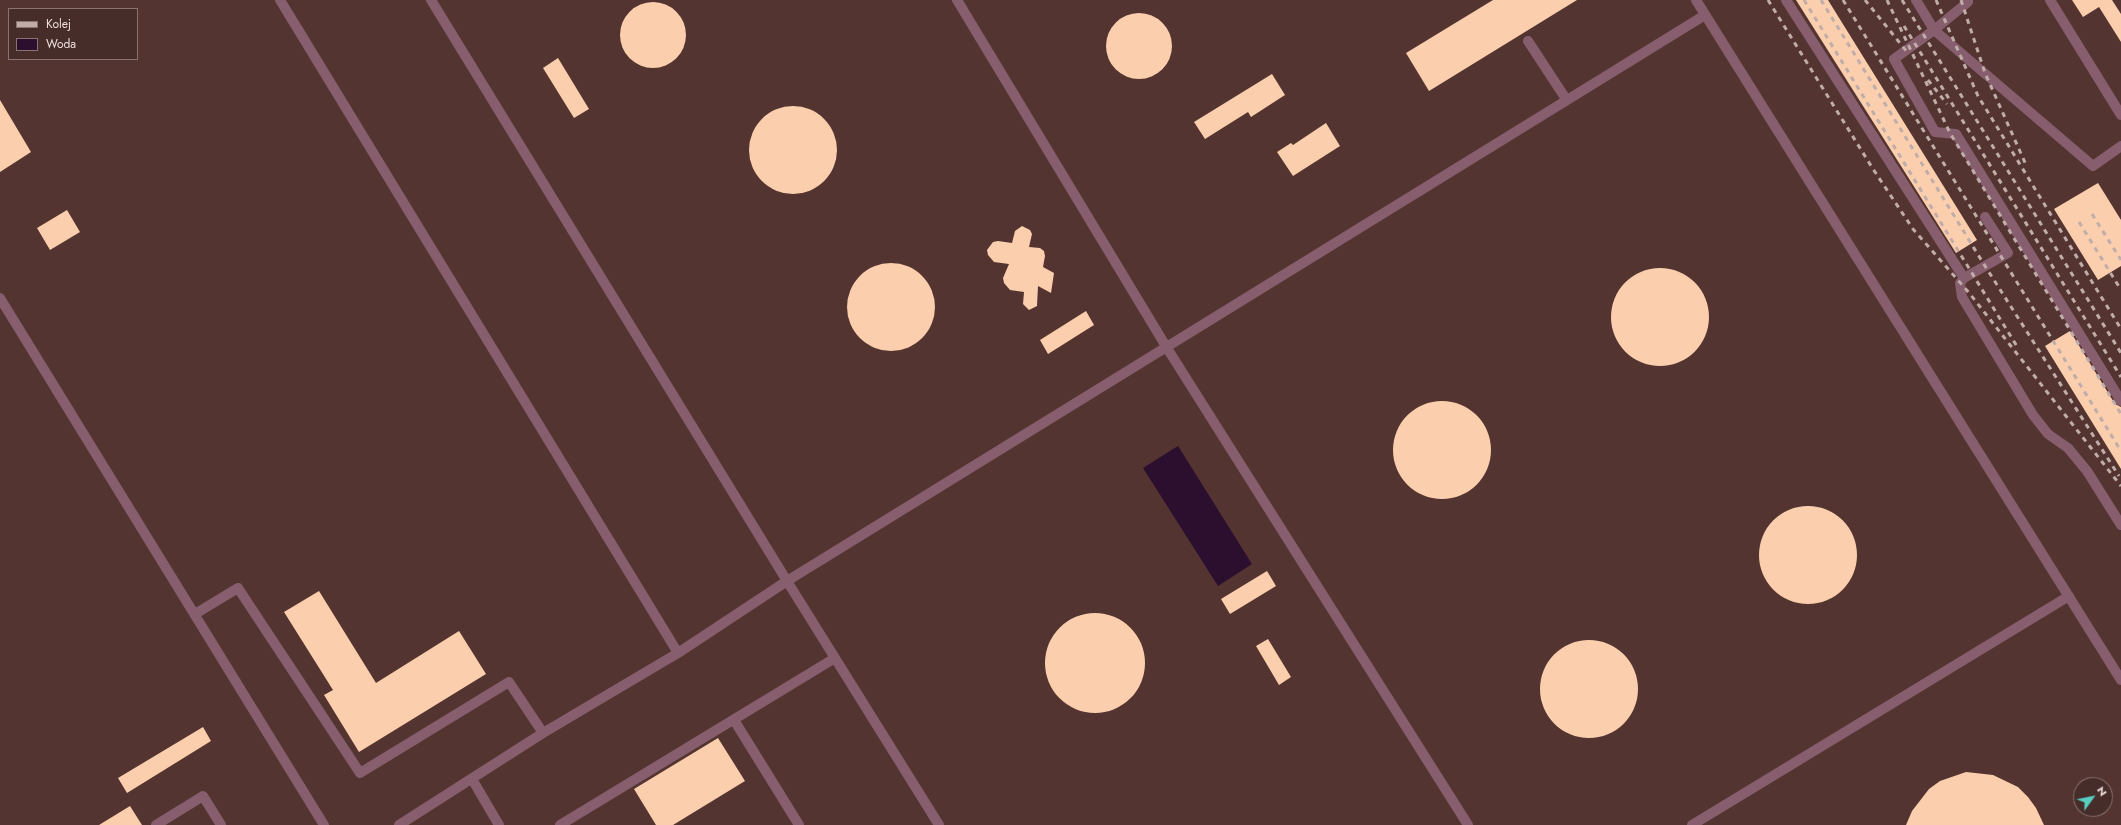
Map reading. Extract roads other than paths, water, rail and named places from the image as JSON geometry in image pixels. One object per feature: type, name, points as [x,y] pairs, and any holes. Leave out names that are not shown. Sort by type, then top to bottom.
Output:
[{"type":"lane","points":[[280,0],[678,653]]},
{"type":"lane","points":[[431,0],[787,581],[939,825]]},
{"type":"lane","points":[[958,0],[1167,348],[1468,825]]},
{"type":"lane","points":[[1696,0],[2121,680]]},
{"type":"lane","points":[[1786,0],[1964,278]]},
{"type":"lane","points":[[1916,0],[1934,30],[2093,166],[2121,146]]},
{"type":"lane","points":[[1968,0],[1968,2],[1934,30],[1894,60],[1935,132],[1956,134],[2121,401]]},
{"type":"lane","points":[[2050,0],[2121,115]]},
{"type":"lane","points":[[399,825],[543,733],[678,653],[787,581],[1167,348],[1566,99],[1705,15]]},
{"type":"lane","points":[[1528,41],[1566,99]]},
{"type":"lane","points":[[1985,217],[2008,253],[1964,278],[1960,283],[1962,297],[2033,415],[2048,434],[2068,448],[2087,471],[2121,525]]},
{"type":"lane","points":[[0,298],[324,825]]},
{"type":"lane","points":[[195,614],[238,588],[360,773],[508,682],[543,733]]},
{"type":"lane","points":[[1692,825],[2069,596]]},
{"type":"lane","points":[[560,825],[835,658]]},
{"type":"lane","points":[[734,720],[799,825]]},
{"type":"lane","points":[[472,779],[499,825]]},
{"type":"lane","points":[[156,825],[203,796],[221,825]]},
{"type":"water","points":[[1178,446],[1252,564],[1218,586],[1143,468]]},
{"type":"railway","points":[[1768,0],[1873,169],[1913,229],[1970,294],[2121,486]]},
{"type":"railway","points":[[1804,0],[2018,348]]},
{"type":"railway","points":[[1821,0],[1985,266],[2119,476]]},
{"type":"railway","points":[[1843,0],[2121,451]]},
{"type":"railway","points":[[1865,0],[1908,53]]},
{"type":"railway","points":[[1887,0],[1950,133],[2121,414]]},
{"type":"railway","points":[[1902,0],[2121,353]]},
{"type":"railway","points":[[1936,0],[1978,96],[2121,329]]},
{"type":"railway","points":[[1961,0],[1985,73],[2027,167]]},
{"type":"railway","points":[[1904,26],[2121,377]]},
{"type":"railway","points":[[1928,80],[1947,104]]},
{"type":"railway","points":[[2092,214],[2121,260]]},
{"type":"railway","points":[[2079,222],[2121,290]]}]
